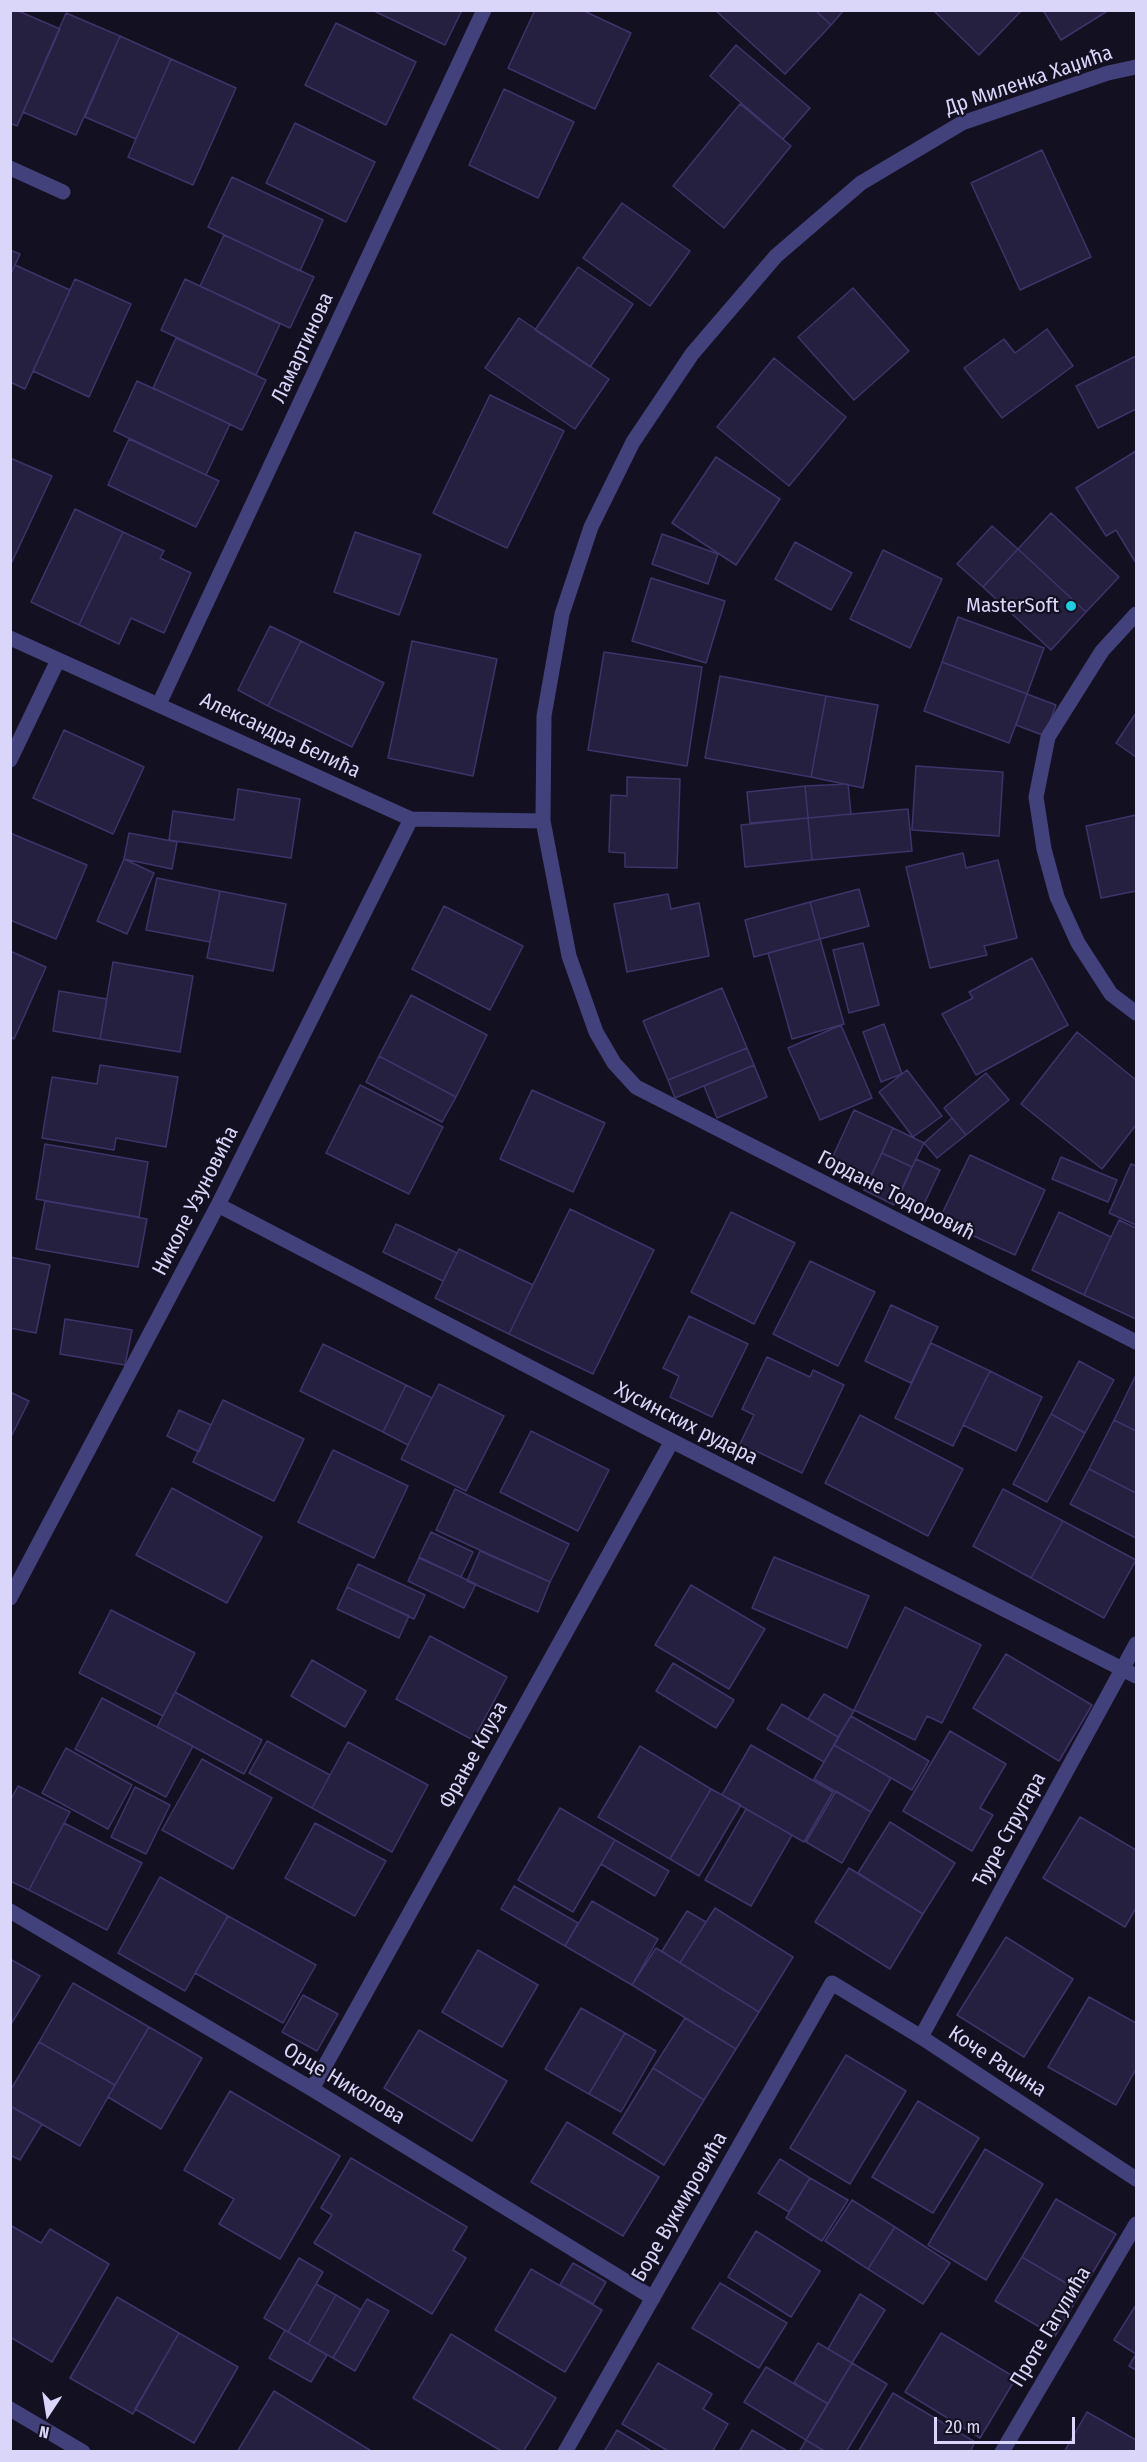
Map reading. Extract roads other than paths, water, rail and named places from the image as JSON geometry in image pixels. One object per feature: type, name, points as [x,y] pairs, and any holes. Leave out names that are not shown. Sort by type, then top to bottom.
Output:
[{"type":"street","name":"Ламартинова","points":[[159,704],[484,10]]},
{"type":"street","name":"Др Миленка Хаџића","points":[[636,1087],[603,1047],[569,956],[543,821],[544,716],[562,614],[591,527],[633,442],[692,354],[776,256],[861,183],[962,123],[1108,73],[1137,67]]},
{"type":"street","points":[[10,168],[63,192]]},
{"type":"street","points":[[1137,614],[1102,651],[1048,737],[1036,797],[1044,849],[1057,897],[1078,943],[1111,994],[1137,1013]]},
{"type":"street","name":"Александра Белића","points":[[10,638],[411,819],[543,821]]},
{"type":"street","points":[[10,760],[58,660]]},
{"type":"street","name":"Николе Узуновића","points":[[10,1598],[218,1205],[411,819]]},
{"type":"street","name":"Гордане Тодоровић","points":[[636,1087],[1137,1342]]},
{"type":"street","name":"Хусинских рудара","points":[[218,1205],[672,1441],[1137,1676]]},
{"type":"street","name":"Фрање Клуза","points":[[312,2089],[672,1441]]},
{"type":"street","name":"Ђуре Стругара","points":[[921,2037],[1137,1644]]},
{"type":"street","name":"Орце Николова","points":[[10,1911],[312,2089],[653,2298]]},
{"type":"street","name":"Коче Рацина","points":[[832,1983],[921,2037],[1137,2179]]},
{"type":"street","name":"Боре Вукмировића","points":[[565,2451],[832,1983]]},
{"type":"street","name":"Проте Гагулића","points":[[1002,2451],[1137,2224]]},
{"type":"street","points":[[10,2409],[82,2451]]},
{"type":"place","name":"MasterSoft","points":[[1071,606]]}]
